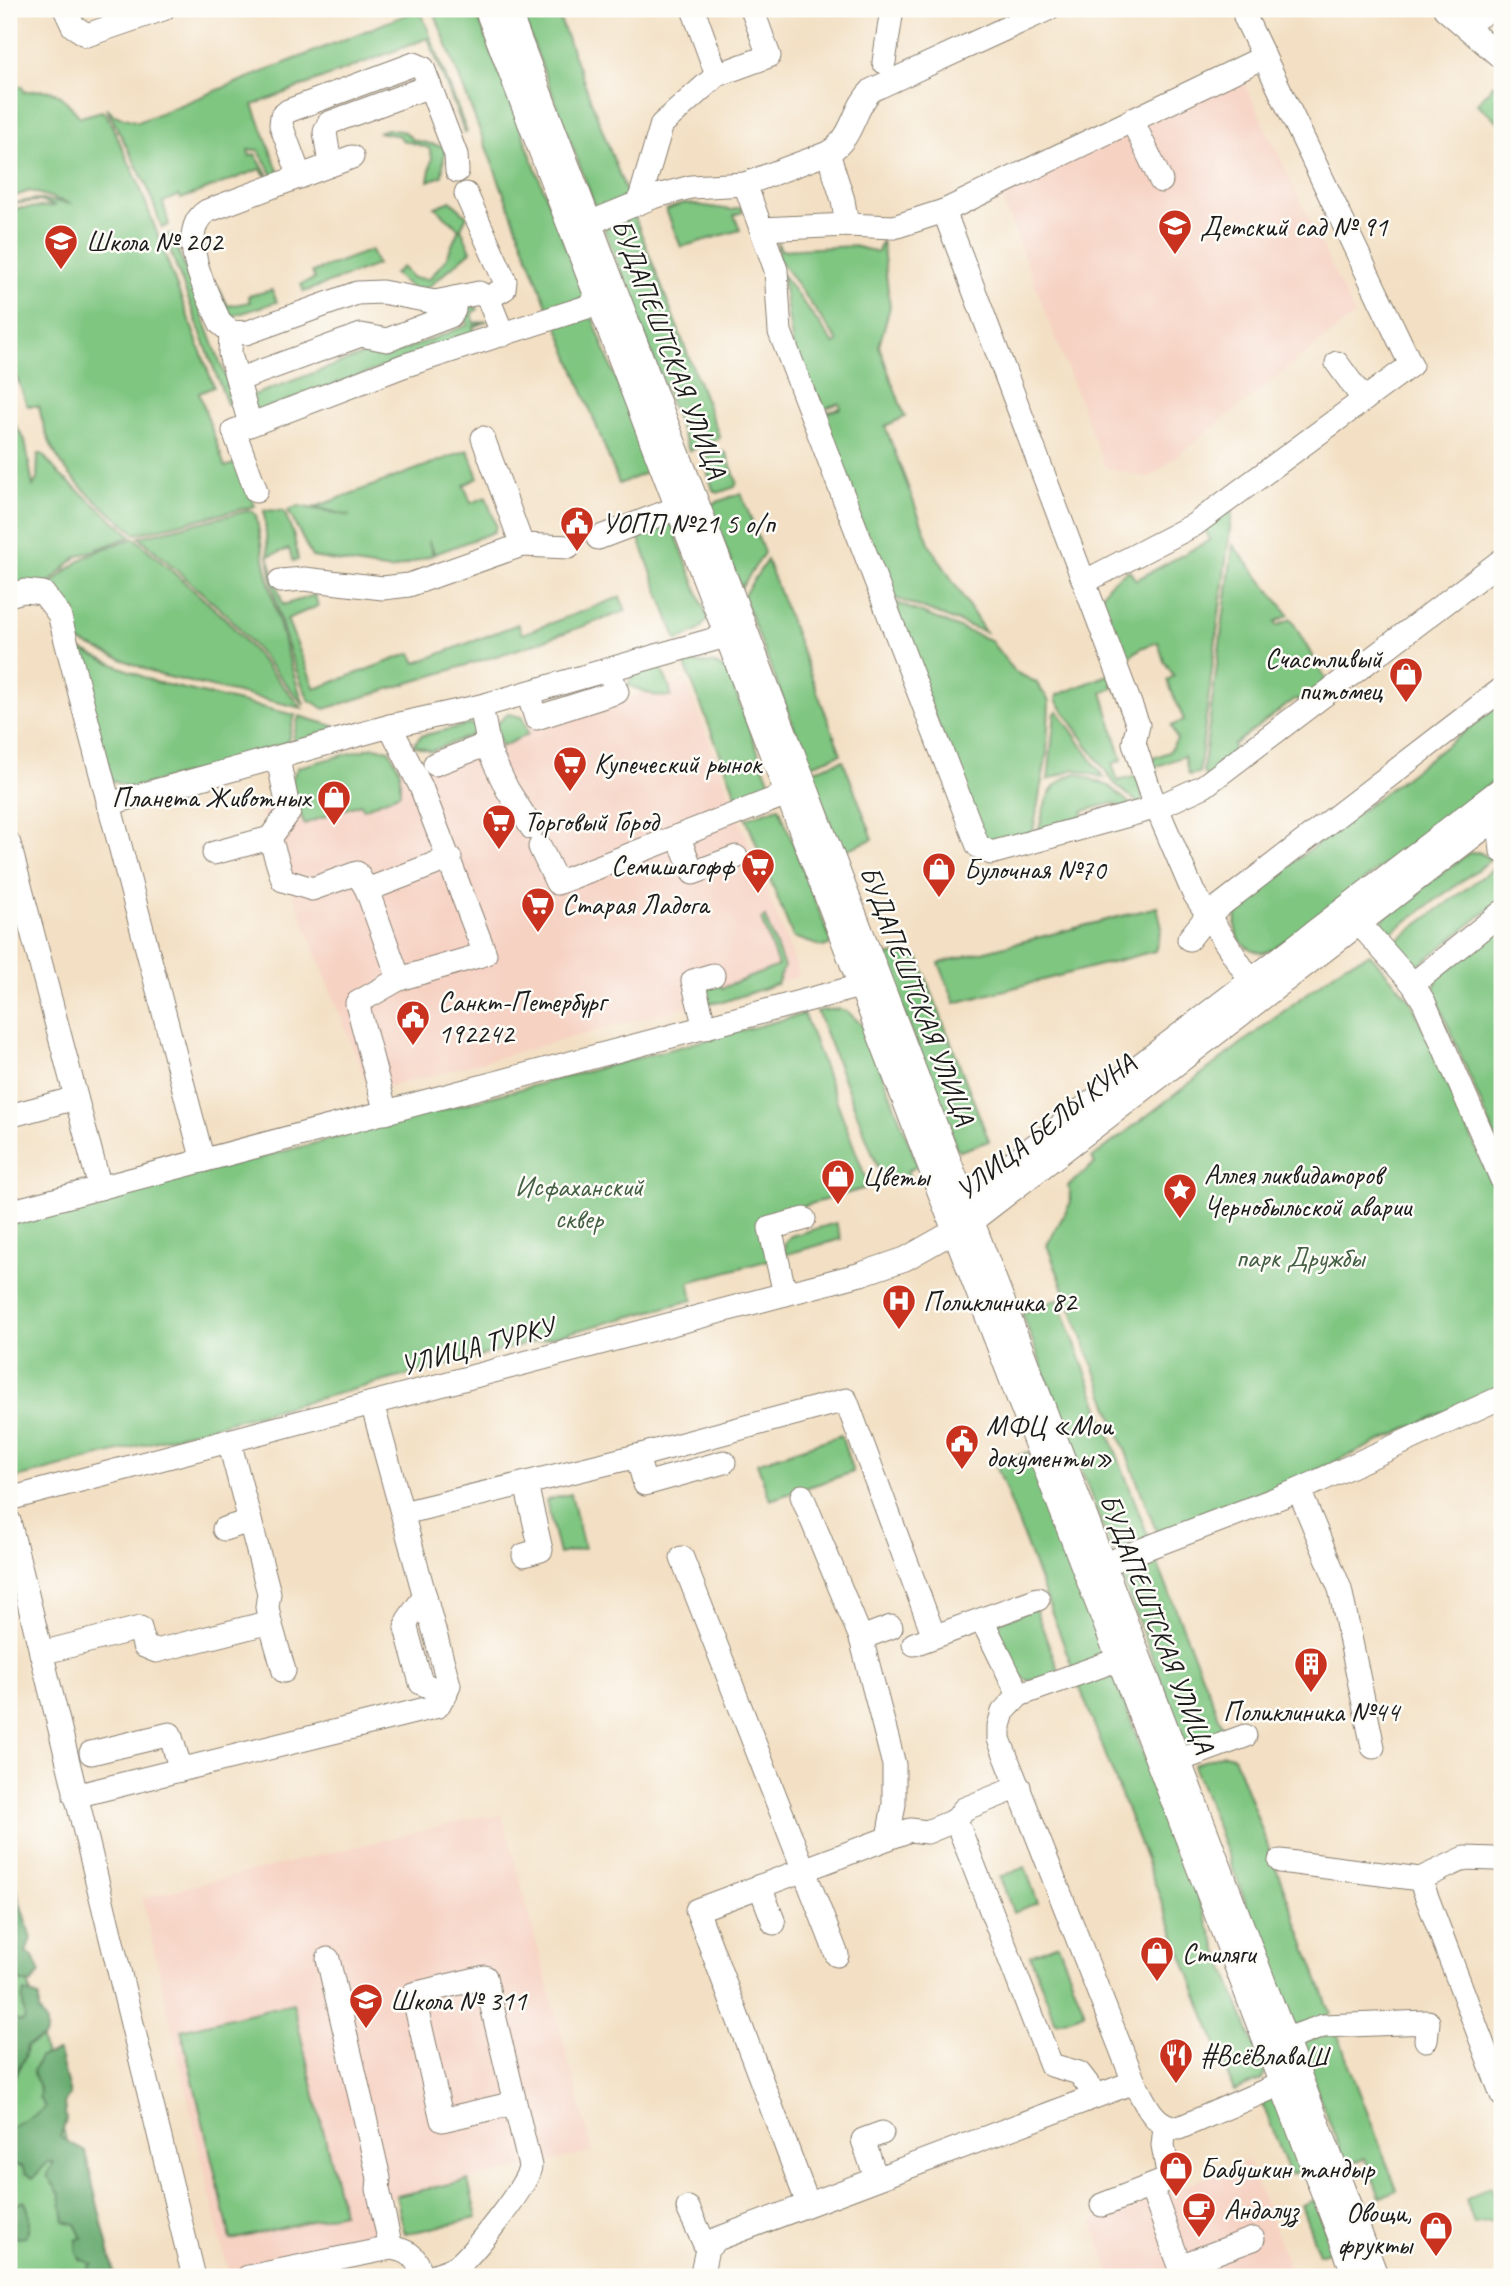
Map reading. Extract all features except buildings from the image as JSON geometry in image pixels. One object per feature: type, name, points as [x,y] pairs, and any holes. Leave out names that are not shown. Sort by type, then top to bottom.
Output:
[{"type":"street","points":[[65,9],[74,26],[87,34],[150,11]]},
{"type":"street","name":"БУДАПЕШТСКАЯ УЛИЦА","points":[[486,9],[581,227]]},
{"type":"street","name":"БУДАПЕШТСКАЯ УЛИЦА","points":[[508,9],[581,227],[964,1218],[1094,1568],[1290,2080],[1355,2277]]},
{"type":"street","points":[[693,9],[717,75]]},
{"type":"street","points":[[639,202],[662,124],[717,75],[769,56],[752,9]]},
{"type":"street","points":[[884,62],[891,9]]},
{"type":"street","points":[[581,227],[639,202],[691,187],[746,184],[828,153],[841,146],[865,96],[872,90],[1048,9]]},
{"type":"street","points":[[1445,9],[1502,58]]},
{"type":"street","points":[[1464,25],[1492,9]]},
{"type":"street","points":[[1086,581],[1194,525],[1411,365],[1245,17]]},
{"type":"street","points":[[762,229],[846,225],[894,227],[944,211],[1264,57]]},
{"type":"street","points":[[300,177],[281,125],[282,116],[288,111],[414,64],[423,68],[456,155],[457,171]]},
{"type":"street","points":[[430,86],[329,123],[325,132],[341,161],[207,211],[196,220],[192,231],[193,252],[221,324],[232,332],[246,333],[357,293],[382,292],[420,302],[479,293],[488,298],[503,335]]},
{"type":"street","points":[[1132,120],[1161,181]]},
{"type":"street","points":[[828,153],[843,200],[846,225]]},
{"type":"street","points":[[746,184],[776,270],[780,332],[978,846],[991,853],[1158,807],[1204,786],[1502,560]]},
{"type":"street","points":[[466,194],[505,281],[504,289],[488,298]]},
{"type":"street","points":[[944,211],[1086,581],[1138,725],[1134,743],[1150,792],[1193,892],[1256,989]]},
{"type":"street","points":[[240,379],[361,335],[381,340],[400,335],[450,316],[454,310],[454,298]]},
{"type":"street","points":[[256,491],[234,430],[402,366],[609,300]]},
{"type":"street","points":[[232,332],[230,354],[240,379],[240,395],[250,425]]},
{"type":"street","points":[[1336,363],[1364,400]]},
{"type":"street","points":[[483,438],[522,545]]},
{"type":"street","points":[[598,538],[687,504]]},
{"type":"street","points":[[280,581],[304,579],[383,587],[409,585],[522,545],[569,547]]},
{"type":"street","points":[[9,595],[24,591],[43,593],[59,614],[203,1161]]},
{"type":"street","points":[[108,804],[390,726],[481,706],[737,633]]},
{"type":"street","points":[[1189,939],[1208,915],[1502,689]]},
{"type":"street","points":[[481,706],[488,744],[507,789],[536,837],[557,883],[797,790]]},
{"type":"street","points":[[386,1113],[357,1003],[399,979],[485,954],[421,788],[390,726]]},
{"type":"street","points":[[435,764],[488,744]]},
{"type":"street","points":[[214,853],[270,838],[289,812],[278,759]]},
{"type":"street","name":"УЛИЦА БЕЛЫ КУНА","points":[[964,1218],[1500,801]]},
{"type":"street","points":[[1502,821],[1502,851]]},
{"type":"street","points":[[678,836],[693,873],[736,858]]},
{"type":"street","points":[[270,838],[283,880],[313,889],[357,873],[367,891],[399,979]]},
{"type":"street","points":[[9,844],[100,1188]]},
{"type":"street","points":[[367,891],[450,858]]},
{"type":"street","points":[[1413,984],[1502,912]]},
{"type":"street","points":[[1352,916],[1413,984],[1502,1180]]},
{"type":"street","points":[[705,1028],[693,981],[713,975]]},
{"type":"street","points":[[9,1212],[871,983]]},
{"type":"street","name":"БУДАПЕШТСКАЯ УЛИЦА","points":[[871,983],[964,1218]]},
{"type":"street","points":[[9,1116],[76,1098]]},
{"type":"street","name":"УЛИЦА ТУРКУ","points":[[9,1499],[885,1266],[964,1218]]},
{"type":"street","points":[[785,1294],[770,1228],[804,1219]]},
{"type":"street","points":[[402,1513],[637,1456],[846,1400],[924,1640],[1038,1598]]},
{"type":"street","points":[[75,1796],[181,1770],[228,1749],[438,1706],[449,1685],[372,1403]]},
{"type":"street","points":[[1094,1568],[1299,1490],[1500,1406]]},
{"type":"street","points":[[229,1441],[269,1593],[267,1606],[270,1622],[284,1671]]},
{"type":"street","points":[[637,1456],[645,1484],[724,1462]]},
{"type":"street","points":[[524,1555],[541,1550],[526,1484]]},
{"type":"street","points":[[1299,1490],[1340,1589],[1373,1747]]},
{"type":"street","points":[[802,1496],[861,1638],[894,1765],[894,1804],[887,1838]]},
{"type":"street","points":[[9,1521],[194,2277]]},
{"type":"street","points":[[224,1529],[250,1521]]},
{"type":"street","points":[[682,1558],[836,1955]]},
{"type":"street","points":[[982,1620],[1019,1695]]},
{"type":"street","points":[[41,1653],[140,1628],[144,1646],[156,1651],[270,1622]]},
{"type":"street","points":[[861,1638],[891,1627]]},
{"type":"street","points":[[1128,1656],[1019,1695],[1003,1713],[999,1739],[1134,2082],[1156,2120],[1165,2127],[1179,2128],[1234,2107],[1244,2098],[1290,2080]]},
{"type":"street","points":[[91,1753],[170,1734],[181,1770]]},
{"type":"street","points":[[1169,1764],[1245,1736]]},
{"type":"street","points":[[808,2204],[697,1910],[910,1830],[927,1832],[956,1820],[964,1809],[1019,1787]]},
{"type":"street","points":[[956,1820],[1051,2064],[1079,2073],[1096,2095]]},
{"type":"street","points":[[1280,1861],[1420,1879],[1465,1857],[1495,1859]]},
{"type":"street","points":[[1420,1879],[1492,2041],[1502,2095]]},
{"type":"street","points":[[761,1886],[774,1923]]},
{"type":"street","points":[[328,1959],[379,2178],[377,2189],[391,2248]]},
{"type":"street","points":[[430,2277],[459,2265],[527,2178],[530,2166],[485,1977],[413,1994],[442,2120],[514,2103]]},
{"type":"street","points":[[1276,2043],[1323,2026],[1428,2022],[1426,2039]]},
{"type":"street","name":"БУДАПЕШТСКАЯ УЛИЦА","points":[[1290,2080],[1377,2277]]},
{"type":"street","points":[[701,2277],[707,2249],[717,2239],[1134,2082]]},
{"type":"street","points":[[1102,2205],[1169,2179],[1163,2145],[1165,2127]]},
{"type":"street","points":[[876,2178],[863,2140],[882,2133]]},
{"type":"street","points":[[1151,2186],[1180,2266],[1253,2239]]},
{"type":"street","points":[[688,2208],[707,2249]]},
{"type":"street","points":[[248,2277],[314,2270],[391,2248],[405,2250],[418,2261],[422,2277]]},
{"type":"shaded area","name":"Детский сад № 91","points":[[1242,78],[1355,315],[1149,478],[1105,467],[1001,197]]},
{"type":"shaded area","points":[[686,680],[800,976],[370,1092],[260,809]]},
{"type":"shaded area","name":"Школа № 311","points":[[502,1814],[593,2152],[371,2202],[380,2244],[229,2277],[142,1898],[483,1816],[490,1818]]},
{"type":"shaded area","points":[[1248,2161],[1293,2277],[1111,2277],[1092,2222]]},
{"type":"green space","points":[[420,9],[467,132],[465,133],[428,38],[253,105],[281,178],[276,180],[258,150],[248,150],[250,156],[255,154],[271,181],[260,169],[181,199],[179,195],[163,202],[169,225],[162,228],[147,186],[106,107],[114,115],[138,122]]},
{"type":"green space","points":[[433,9],[475,9],[585,298],[549,311]]},
{"type":"green space","points":[[520,9],[556,9],[628,197],[597,208],[595,206]]},
{"type":"green space","points":[[1494,84],[1502,92],[1502,125],[1477,104]]},
{"type":"green space","points":[[9,86],[22,86],[24,92],[51,91],[62,97],[80,117],[102,111],[107,115],[138,182],[214,387],[199,393],[225,467],[239,462],[255,506],[136,534],[72,478],[61,463],[44,428],[39,406],[28,406],[25,400],[9,355],[9,209],[56,206],[39,201],[9,204],[37,199],[72,204],[30,191],[9,198]]},
{"type":"green space","points":[[387,129],[405,132],[413,140],[445,147],[442,176],[428,181],[432,158],[429,148],[402,140],[400,136],[378,132]]},
{"type":"green space","points":[[451,201],[467,216],[461,228],[471,251],[427,288],[414,290],[394,274],[402,267],[413,278],[429,279],[446,259],[459,229],[435,207]]},
{"type":"green space","points":[[684,203],[732,210],[741,207],[743,212],[734,215],[740,230],[681,247],[666,210]]},
{"type":"green space","points":[[634,215],[720,438],[689,451],[604,229]]},
{"type":"green space","points":[[172,234],[228,383],[226,386],[229,386],[235,400],[227,404],[165,236]]},
{"type":"green space","points":[[882,240],[890,307],[879,346],[905,417],[885,426],[930,545],[985,632],[887,595],[822,414],[841,408],[839,403],[821,410],[794,355],[782,274],[834,344],[838,342],[778,258],[777,242],[781,250],[853,246],[878,252]]},
{"type":"green space","points":[[371,250],[377,265],[304,292],[301,284],[315,279],[312,272]]},
{"type":"green space","points":[[217,285],[228,306],[250,302],[248,296],[272,290],[277,302],[233,316],[226,310]]},
{"type":"green space","points":[[475,306],[478,309],[472,313],[474,323],[487,321],[473,327],[476,335],[258,411],[246,398],[373,351],[380,352],[383,358],[468,325],[464,309]]},
{"type":"green space","points":[[591,314],[651,471],[619,484],[557,325]]},
{"type":"green space","points":[[9,415],[25,440],[33,486],[37,479],[38,454],[42,454],[60,475],[132,536],[76,557],[46,586],[9,587]]},
{"type":"green space","points":[[468,450],[478,478],[464,485],[471,503],[486,497],[496,525],[494,532],[435,554],[428,540],[433,555],[391,570],[312,557],[288,510],[299,506],[350,516],[315,507]]},
{"type":"green space","points":[[714,451],[726,453],[737,482],[735,487],[718,493],[713,490],[704,460]]},
{"type":"green space","points":[[741,493],[764,553],[741,588],[709,505]]},
{"type":"green space","points":[[1233,505],[1199,773],[1189,775],[1184,756],[1155,767],[1157,773],[1152,778],[1146,761],[1169,752],[1177,739],[1171,726],[1184,720],[1167,680],[1174,676],[1164,661],[1158,642],[1141,648],[1119,665],[1101,599],[1108,585],[1129,570],[1136,580],[1210,540],[1204,527]]},
{"type":"green space","points":[[251,510],[256,515],[276,611],[304,705],[228,616],[139,537]]},
{"type":"green space","points":[[264,510],[284,511],[294,536],[298,560],[293,561],[289,549],[269,556]]},
{"type":"green space","points":[[671,522],[708,619],[698,631],[677,641],[636,531]]},
{"type":"green space","points":[[135,538],[227,620],[302,708],[160,675],[72,639],[49,588],[68,569],[88,556]]},
{"type":"green space","points":[[1233,545],[1289,615],[1275,622],[1277,626],[1291,619],[1329,685],[1307,701],[1295,699],[1233,745],[1235,756],[1206,777],[1203,771]]},
{"type":"green space","points":[[269,559],[283,605],[315,595],[318,606],[287,619],[315,689],[411,653],[416,663],[518,624],[522,634],[620,597],[626,611],[525,647],[325,709],[309,700],[299,678],[284,631]]},
{"type":"green space","points":[[767,560],[841,754],[809,766],[743,596]]},
{"type":"green space","points":[[889,600],[990,640],[1015,672],[1036,682],[1049,701],[1047,753],[1032,837],[998,847],[984,841]]},
{"type":"green space","points":[[74,647],[155,682],[295,715],[286,748],[131,788],[112,781]]},
{"type":"green space","points":[[684,662],[715,664],[727,670],[771,786],[768,790],[739,802]]},
{"type":"green space","points":[[660,666],[671,697],[656,696],[627,685],[636,672]]},
{"type":"green space","points":[[1111,674],[1113,688],[1102,692],[1122,760],[1112,764],[1118,781],[1137,776],[1143,799],[1140,805],[1114,783],[1056,700],[1057,695]]},
{"type":"green space","points":[[1502,703],[1502,775],[1274,949],[1262,953],[1243,944],[1238,937],[1236,921],[1242,904],[1249,896]]},
{"type":"green space","points":[[1058,711],[1104,778],[1074,769],[1048,780],[1055,713]]},
{"type":"green space","points":[[508,714],[522,717],[528,734],[501,747],[495,725]]},
{"type":"green space","points":[[299,716],[351,731],[291,747]]},
{"type":"green space","points":[[470,724],[477,725],[480,732],[431,751],[413,745],[421,736]]},
{"type":"green space","points":[[374,747],[389,750],[400,770],[400,793],[364,809],[360,804],[304,824],[290,782],[298,767]]},
{"type":"green space","points":[[843,760],[873,839],[841,852],[811,771]]},
{"type":"green space","points":[[1076,773],[1109,786],[1135,808],[1127,811],[1114,803],[1083,811],[1082,823],[1038,835],[1044,806],[1052,790],[1058,783]]},
{"type":"green space","points":[[779,807],[832,944],[823,947],[793,937],[746,818]]},
{"type":"green space","points":[[1478,852],[1492,859],[1382,939],[1380,925],[1385,917],[1469,853]]},
{"type":"green space","points":[[1498,865],[1502,884],[1498,902],[1418,966],[1410,965],[1389,946]]},
{"type":"green space","points":[[1157,907],[1162,927],[1155,951],[955,1003],[939,963]]},
{"type":"green space","points":[[765,917],[784,967],[777,984],[723,1002],[708,1003],[707,989],[719,983],[722,988],[778,966],[761,919]]},
{"type":"green space","points":[[1502,929],[1502,1153],[1433,990],[1438,978]]},
{"type":"green space","points":[[899,954],[918,957],[989,1141],[960,1151],[956,1147],[882,956]]},
{"type":"green space","name":"парк Дружбы","points":[[1370,954],[1411,1001],[1502,1207],[1502,1386],[1279,1487],[1158,1536],[1047,1245],[1071,1202],[1068,1186],[1095,1163],[1092,1158],[1344,965]]},
{"type":"green space","points":[[817,1011],[847,1011],[864,1027],[918,1166],[907,1171],[911,1180],[897,1185],[884,1182]]},
{"type":"green space","name":"Исфаханский сквер","points":[[804,1014],[869,1187],[759,1219],[769,1260],[689,1282],[693,1300],[9,1480],[9,1224]]},
{"type":"green space","points":[[836,1223],[841,1239],[784,1255],[785,1242],[791,1236]]},
{"type":"green space","points":[[1058,1299],[1149,1539],[1112,1552],[1022,1313]]},
{"type":"green space","points":[[841,1435],[853,1472],[770,1500],[757,1463]]},
{"type":"green space","points":[[1028,1452],[1102,1648],[1096,1660],[1073,1669],[996,1464]]},
{"type":"green space","points":[[571,1494],[584,1548],[559,1554],[546,1500]]},
{"type":"green space","points":[[1155,1557],[1223,1728],[1216,1734],[1186,1746],[1119,1571]]},
{"type":"green space","points":[[1035,1608],[1060,1674],[1029,1681],[1020,1676],[994,1624]]},
{"type":"green space","points":[[1102,1676],[1115,1679],[1265,2074],[1261,2080],[1234,2091],[1079,1685]]},
{"type":"green space","points":[[1223,1754],[1234,1756],[1331,2014],[1294,2028],[1193,1765]]},
{"type":"green space","points":[[9,1867],[31,1938],[26,1953],[33,1957],[40,1973],[31,1984],[21,1982],[9,1970]]},
{"type":"green space","points":[[1025,1867],[1038,1903],[1013,1912],[1000,1877]]},
{"type":"green space","points":[[9,1904],[99,2277],[9,2277]]},
{"type":"green space","points":[[1058,1944],[1085,2013],[1056,2023],[1030,1955]]},
{"type":"green space","points":[[9,1987],[12,2017],[19,2022],[24,2021],[25,2017],[22,1999],[24,1992],[39,1997],[39,2011],[46,2022],[46,2032],[43,2038],[27,2046],[25,2057],[13,2079],[9,2080]]},
{"type":"green space","points":[[293,2003],[343,2213],[231,2240],[181,2030]]},
{"type":"green space","points":[[1337,2033],[1397,2190],[1380,2197],[1365,2158],[1346,2165],[1298,2042]]},
{"type":"green space","points":[[59,2052],[70,2095],[64,2103],[66,2120],[60,2137],[85,2152],[115,2277],[88,2277],[88,2267],[92,2264],[80,2259],[76,2249],[77,2239],[82,2238],[75,2224],[64,2221],[60,2194],[47,2176],[54,2162],[48,2162],[33,2178],[25,2173],[22,2166],[14,2165],[9,2168],[9,2129],[45,2107],[39,2097],[40,2091],[33,2071],[40,2057]]},
{"type":"green space","points":[[1275,2097],[1303,2170],[1290,2175],[1262,2102]]},
{"type":"green space","points":[[468,2180],[477,2218],[405,2234],[396,2196]]},
{"type":"green space","points":[[1490,2186],[1502,2220],[1474,2224],[1466,2200]]},
{"type":"green space","points":[[1314,2200],[1333,2249],[1319,2254],[1301,2205]]},
{"type":"green space","points":[[24,2201],[29,2213],[28,2229],[25,2237],[16,2238],[11,2230],[9,2207]]},
{"type":"place","name":"Детский сад № 91","points":[[1175,256]]},
{"type":"place","name":"Школа № 202","points":[[61,271]]},
{"type":"place","name":"УОПП №21 5 о/п","points":[[577,553]]},
{"type":"place","name":"Счастливый питомец","points":[[1406,704]]},
{"type":"place","name":"Купеческий рынок","points":[[570,793]]},
{"type":"place","name":"Планета Животных","points":[[334,827]]},
{"type":"place","name":"Торговый Город","points":[[499,851]]},
{"type":"place","name":"Семишагофф","points":[[758,895]]},
{"type":"place","name":"Булочная №70","points":[[939,899]]},
{"type":"place","name":"Старая Ладога","points":[[538,934]]},
{"type":"place","name":"Санкт-Петербург 192242","points":[[413,1047]]},
{"type":"place","name":"Цветы","points":[[838,1206]]},
{"type":"place","name":"Аллея ликвидаторов Чернобыльской аварии","points":[[1180,1220]]},
{"type":"place","name":"Поликлиника 82","points":[[899,1331]]},
{"type":"place","name":"МФЦ «Мои документы»","points":[[962,1471]]},
{"type":"place","name":"Поликлиника №44","points":[[1311,1694]]},
{"type":"place","name":"Стиляги","points":[[1157,1983]]},
{"type":"place","name":"Школа № 311","points":[[366,2030]]},
{"type":"place","name":"#ВсёВлаваШ","points":[[1176,2085]]},
{"type":"place","name":"Бабушкин тандыр","points":[[1176,2198]]},
{"type":"place","name":"Андалуз","points":[[1199,2239]]},
{"type":"place","name":"Овощи, фрукты","points":[[1436,2258]]}]
